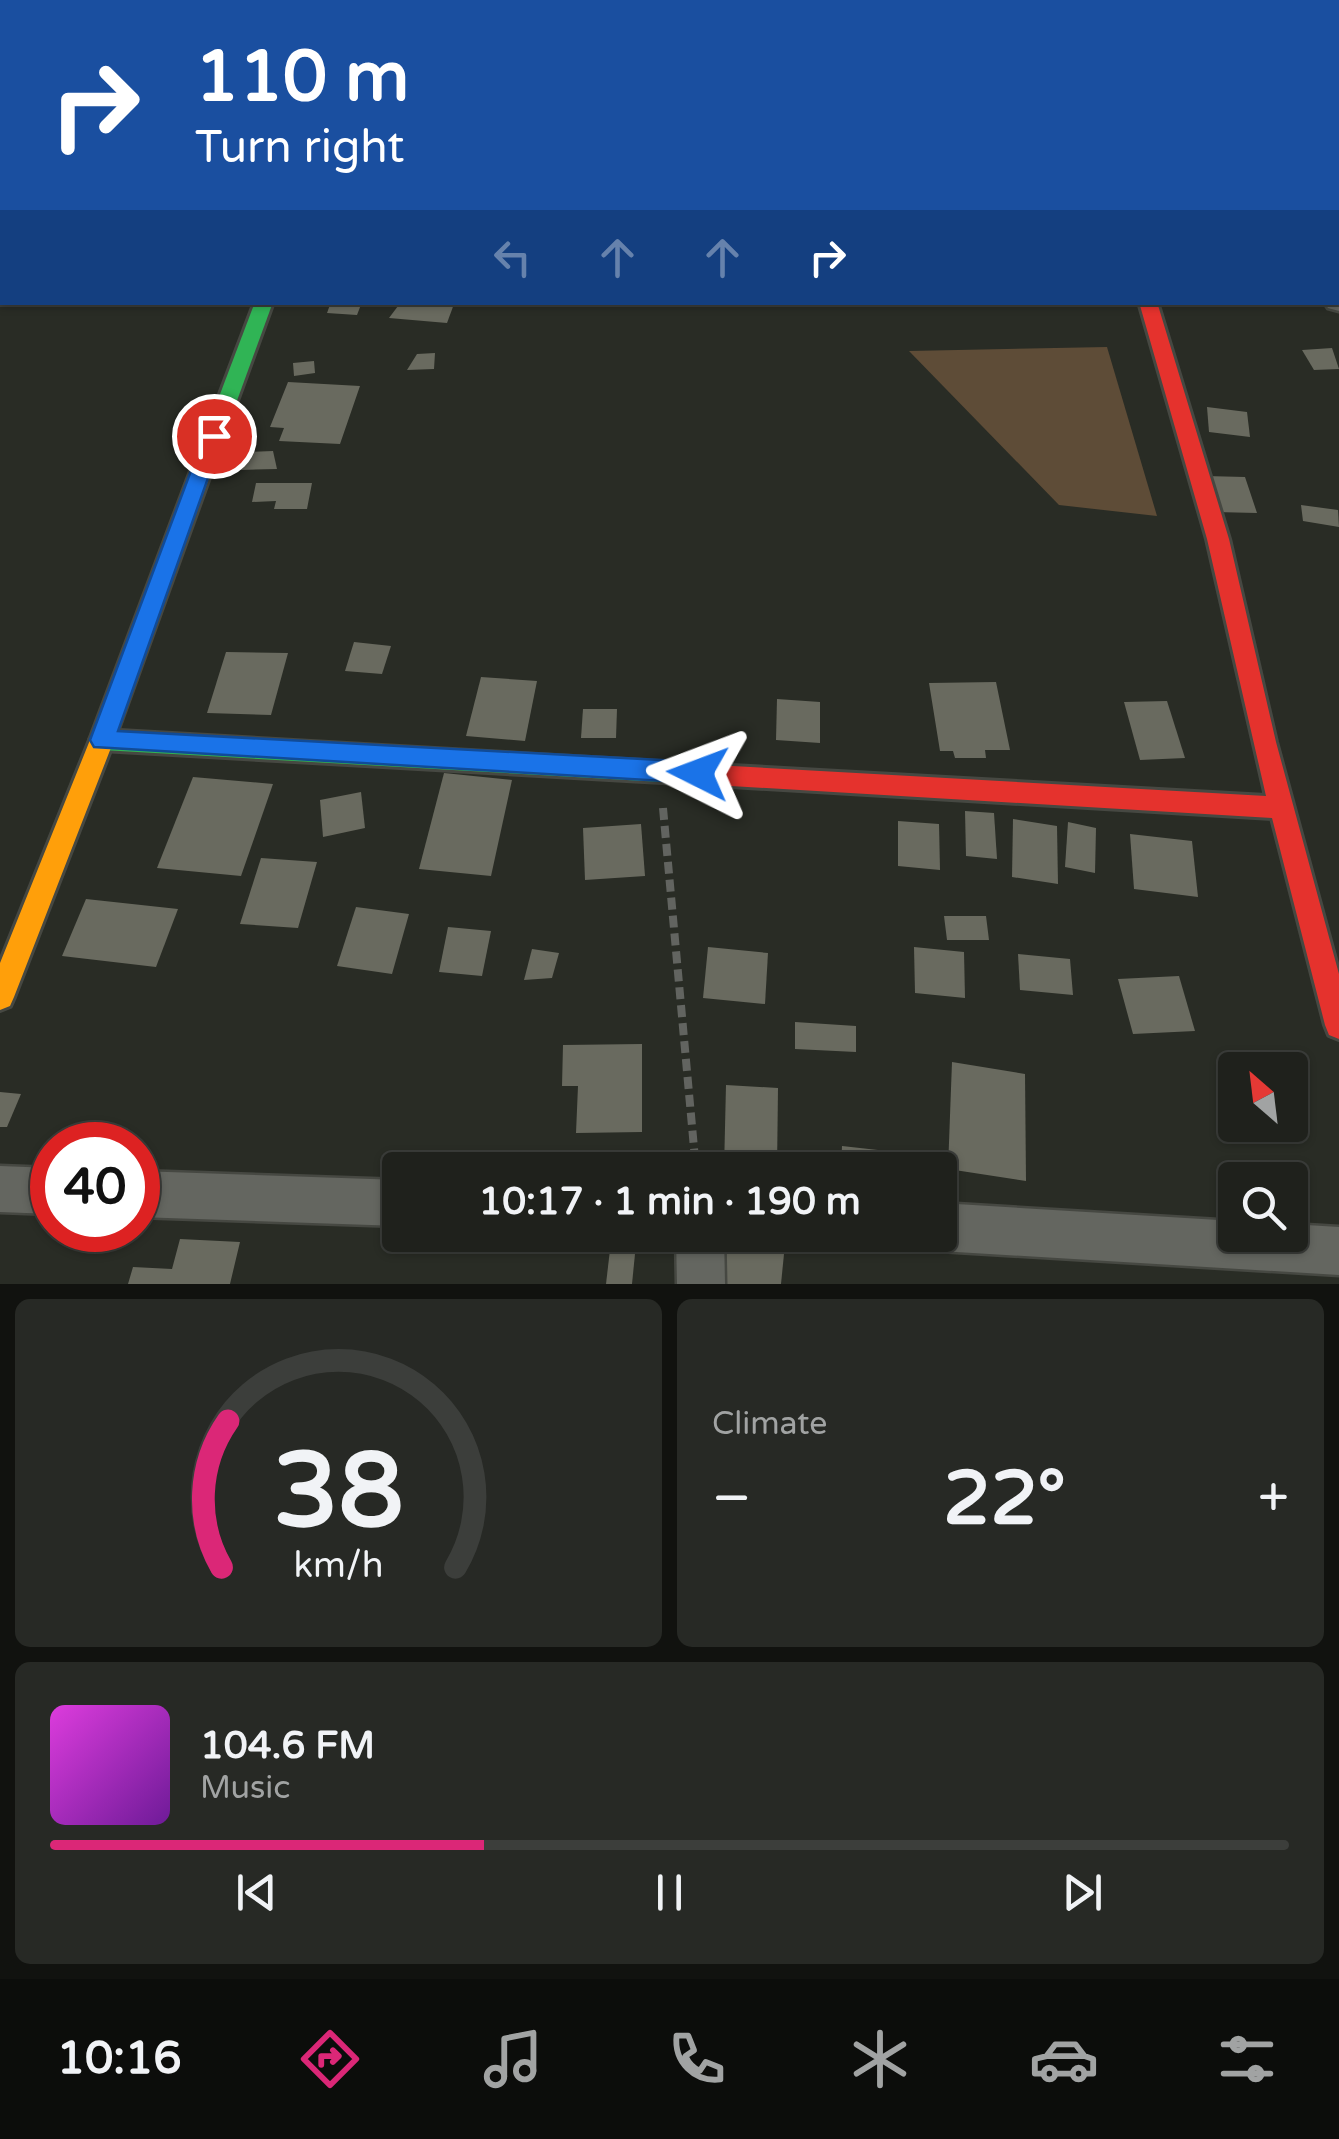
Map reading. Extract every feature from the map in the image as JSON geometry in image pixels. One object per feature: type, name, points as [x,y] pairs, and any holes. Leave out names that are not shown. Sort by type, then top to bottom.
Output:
[{"type":"street","points":[[0,997],[102,740],[263,305]]},
{"type":"street","points":[[1149,305],[1218,540],[1264,742],[1339,1026]]},
{"type":"street","points":[[102,740],[1284,808]]},
{"type":"street","points":[[0,1189],[30,1190]]},
{"type":"street","points":[[160,1195],[382,1201]]},
{"type":"street","points":[[957,1229],[1339,1252]]},
{"type":"street","points":[[700,1252],[700,1284]]},
{"type":"path","points":[[659,770],[694,1152]]},
{"type":"shaded area","points":[[1107,347],[1157,516],[1059,505],[909,351]]},
{"type":"building","points":[[330,305],[361,305],[357,315],[327,313]]},
{"type":"building","points":[[399,305],[454,305],[447,323],[389,318]]},
{"type":"building","points":[[1332,348],[1339,369],[1314,370],[1302,350]]},
{"type":"building","points":[[435,353],[434,369],[407,370],[417,354]]},
{"type":"building","points":[[314,361],[315,373],[294,376],[293,363]]},
{"type":"building","points":[[288,382],[360,386],[340,444],[279,441],[284,428],[270,427]]},
{"type":"building","points":[[1207,407],[1247,412],[1250,437],[1209,432]]},
{"type":"building","points":[[273,451],[277,469],[240,470],[244,452]]},
{"type":"building","points":[[1205,476],[1245,477],[1257,513],[1215,512]]},
{"type":"building","points":[[256,483],[312,483],[307,509],[274,509],[276,501],[252,502]]},
{"type":"building","points":[[1301,505],[1338,510],[1339,527],[1303,521]]},
{"type":"building","points":[[354,642],[391,646],[382,674],[345,671]]},
{"type":"building","points":[[226,652],[288,653],[271,715],[207,713]]},
{"type":"building","points":[[481,677],[537,681],[525,741],[466,736]]},
{"type":"building","points":[[996,682],[1010,750],[985,750],[986,758],[955,758],[953,751],[940,751],[929,683]]},
{"type":"building","points":[[777,699],[820,702],[820,743],[776,740]]},
{"type":"building","points":[[1167,701],[1185,758],[1140,760],[1124,702]]},
{"type":"building","points":[[583,709],[617,709],[616,738],[581,738]]},
{"type":"building","points":[[444,773],[512,780],[491,876],[419,869]]},
{"type":"building","points":[[193,777],[273,784],[241,876],[157,868]]},
{"type":"building","points":[[361,792],[365,828],[323,837],[320,800]]},
{"type":"building","points":[[965,811],[994,813],[997,859],[966,856]]},
{"type":"building","points":[[1013,819],[1057,826],[1058,884],[1012,877]]},
{"type":"building","points":[[898,821],[939,824],[940,870],[898,866]]},
{"type":"building","points":[[1068,822],[1096,828],[1095,873],[1065,867]]},
{"type":"building","points":[[641,824],[645,876],[585,880],[583,828]]},
{"type":"building","points":[[1130,834],[1192,841],[1198,897],[1134,889]]},
{"type":"building","points":[[261,858],[317,862],[298,928],[240,924]]},
{"type":"building","points":[[86,899],[178,909],[156,967],[62,956]]},
{"type":"building","points":[[356,907],[409,914],[392,974],[337,966]]},
{"type":"building","points":[[944,916],[986,916],[989,940],[947,940]]},
{"type":"building","points":[[448,927],[491,931],[482,976],[439,972]]},
{"type":"building","points":[[708,947],[768,953],[765,1004],[703,998]]},
{"type":"building","points":[[914,947],[964,952],[965,998],[915,993]]},
{"type":"building","points":[[532,949],[559,953],[552,978],[524,980]]},
{"type":"building","points":[[1018,954],[1070,959],[1073,995],[1020,990]]},
{"type":"building","points":[[1179,976],[1195,1031],[1133,1034],[1118,979]]},
{"type":"building","points":[[795,1022],[856,1026],[856,1052],[795,1049]]},
{"type":"building","points":[[642,1044],[642,1132],[576,1133],[578,1086],[562,1086],[563,1045]]},
{"type":"building","points":[[952,1062],[1025,1074],[1026,1181],[957,1170],[957,1152],[949,1152]]},
{"type":"building","points":[[726,1085],[778,1088],[777,1152],[724,1152]]},
{"type":"building","points":[[0,1092],[21,1094],[7,1127],[0,1127]]},
{"type":"building","points":[[842,1146],[896,1152],[842,1152]]},
{"type":"building","points":[[180,1239],[240,1242],[230,1284],[128,1284],[133,1267],[172,1269]]},
{"type":"building","points":[[610,1252],[635,1252],[632,1284],[606,1284]]},
{"type":"building","points":[[721,1252],[784,1254],[781,1284],[718,1284]]},
{"type":"traffic: fast","points":[[213,439],[263,305]]},
{"type":"traffic: fast","points":[[102,740],[697,774]]},
{"type":"traffic: slow","points":[[0,997],[102,740],[213,439]]},
{"type":"traffic: jam","points":[[1149,305],[1218,539],[1264,742],[1339,1025]]},
{"type":"traffic: jam","points":[[697,774],[1283,808]]},
{"type":"route","points":[[214,436],[102,740],[698,773]]}]
